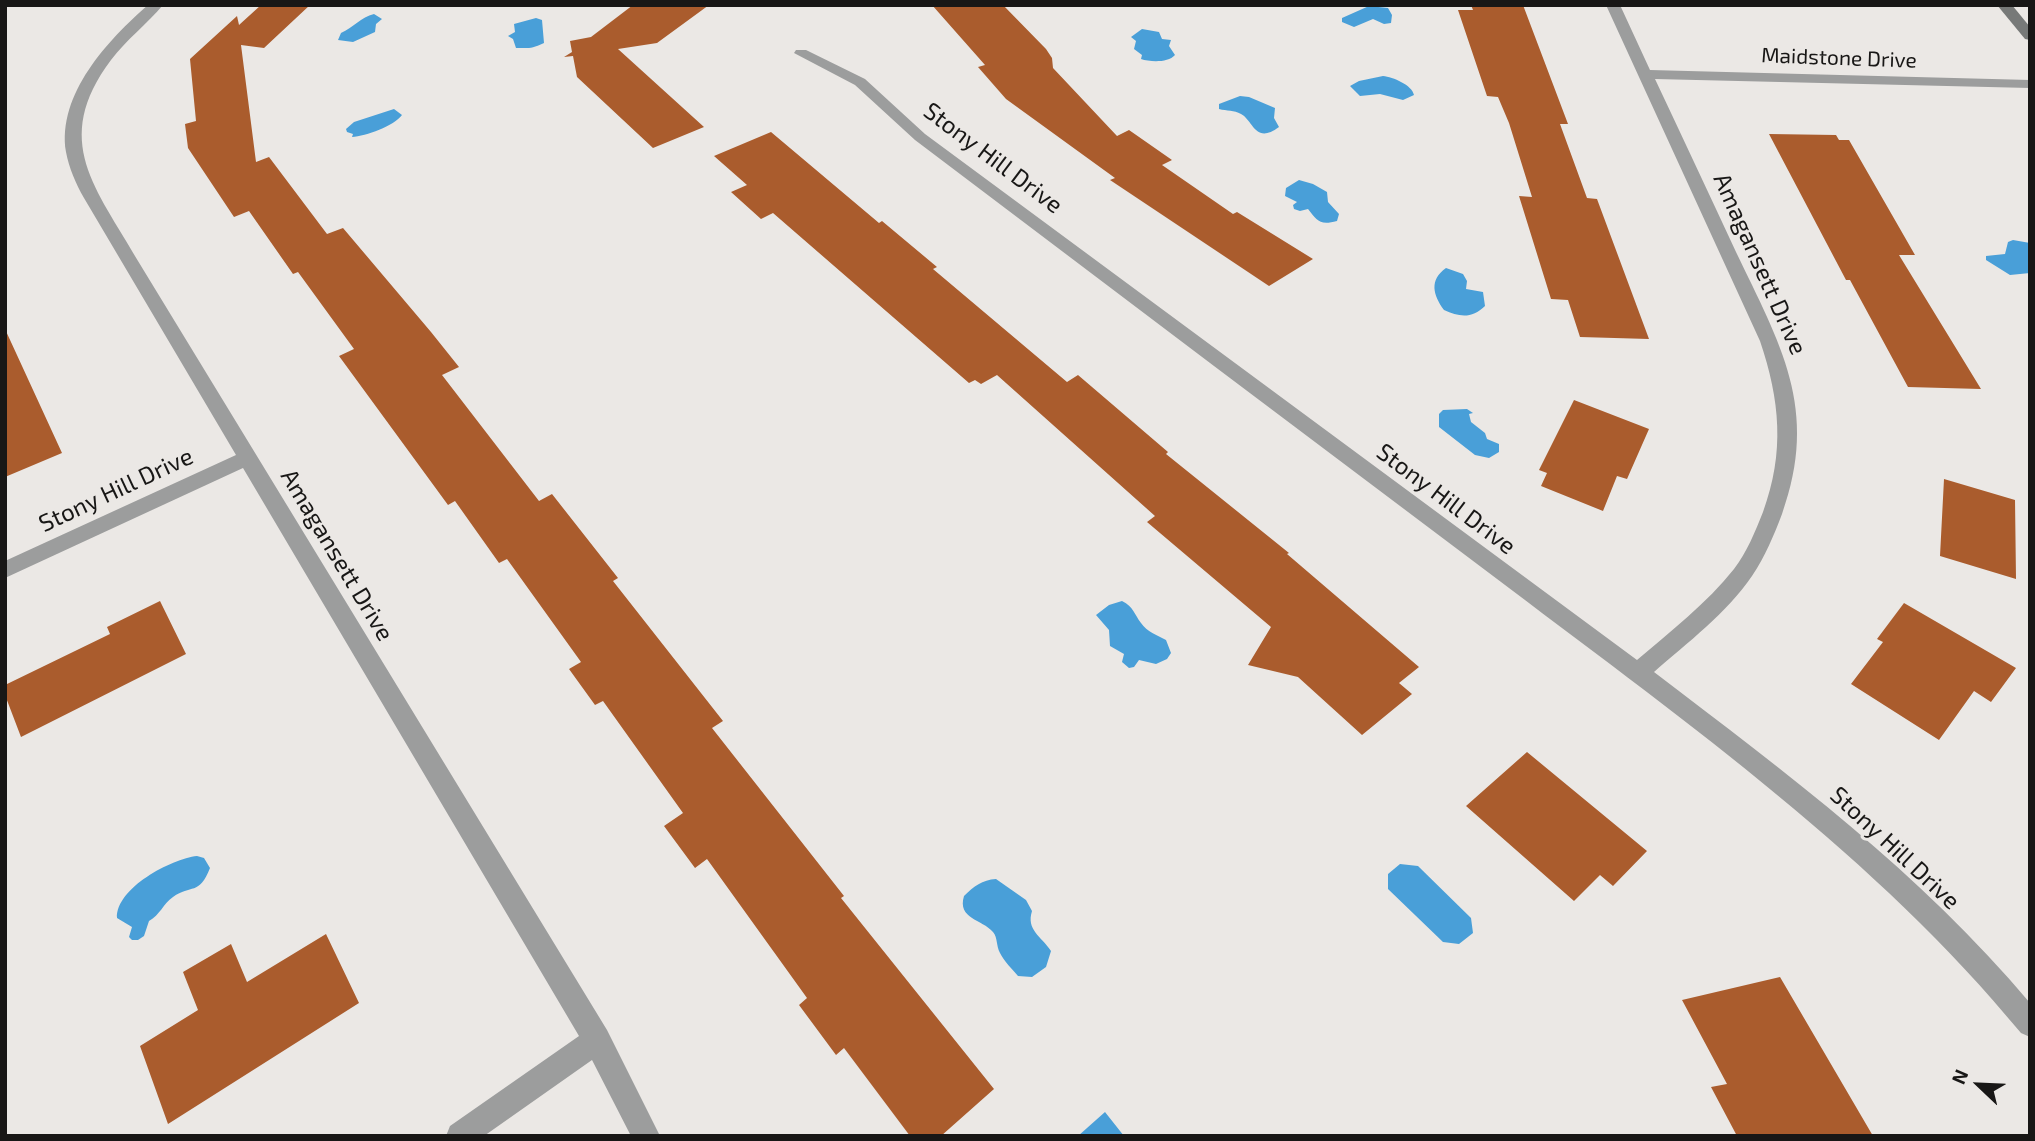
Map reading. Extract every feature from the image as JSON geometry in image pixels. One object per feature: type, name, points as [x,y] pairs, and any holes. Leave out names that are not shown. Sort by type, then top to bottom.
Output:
[{"type":"street","name":"Amagansett Drive","points":[[156,5],[138,20],[111,50],[90,81],[78,109],[74,142],[80,174],[129,261],[597,1040],[646,1136]]},
{"type":"street","name":"Amagansett Drive","points":[[1614,5],[1769,341],[1783,380],[1789,417],[1790,448],[1783,488],[1760,545],[1740,576],[1701,617],[1638,673]]},
{"type":"street","points":[[2004,5],[2030,36]]},
{"type":"street","name":"Stony Hill Drive","points":[[801,53],[860,82],[920,137],[1638,673],[1816,810],[1910,894],[1986,971],[2030,1024]]},
{"type":"street","name":"Maidstone Drive","points":[[1646,74],[2030,84]]},
{"type":"street","name":"Stony Hill Drive","points":[[5,570],[248,458]]},
{"type":"street","points":[[460,1136],[597,1040]]},
{"type":"water","points":[[1369,6],[1388,8],[1392,15],[1391,23],[1384,24],[1373,19],[1354,27],[1342,22],[1342,18]]},
{"type":"water","points":[[374,14],[382,19],[376,24],[375,32],[353,42],[338,40],[341,33]]},
{"type":"water","points":[[536,18],[542,20],[544,43],[530,48],[516,48],[513,39],[508,36],[515,32],[514,24]]},
{"type":"water","points":[[1142,29],[1159,32],[1162,39],[1171,40],[1169,46],[1175,55],[1164,61],[1141,59],[1142,55],[1134,49],[1136,41],[1131,37]]},
{"type":"water","points":[[1383,76],[1402,82],[1414,95],[1403,100],[1380,94],[1360,96],[1350,86],[1359,81]]},
{"type":"water","points":[[1240,96],[1275,108],[1274,118],[1279,127],[1271,132],[1260,132],[1241,114],[1219,109],[1219,104]]},
{"type":"water","points":[[394,109],[402,115],[386,127],[352,137],[353,134],[347,132],[346,129],[354,122]]},
{"type":"water","points":[[1299,180],[1327,192],[1328,202],[1339,214],[1337,221],[1322,222],[1308,209],[1294,209],[1293,205],[1297,202],[1285,196],[1286,188]]},
{"type":"water","points":[[2013,240],[2030,243],[2030,273],[2010,275],[1986,260],[1986,256],[2005,254],[2008,242]]},
{"type":"water","points":[[1446,268],[1463,274],[1467,281],[1466,289],[1483,292],[1485,306],[1465,316],[1444,310],[1434,288],[1437,278]]},
{"type":"water","points":[[1467,409],[1473,413],[1469,414],[1471,422],[1485,433],[1487,439],[1499,444],[1499,452],[1489,458],[1475,455],[1439,427],[1439,414],[1443,410]]},
{"type":"water","points":[[1122,601],[1131,608],[1146,629],[1166,640],[1171,653],[1167,659],[1156,664],[1139,660],[1134,667],[1129,668],[1122,662],[1124,654],[1110,646],[1109,630],[1096,615],[1109,605]]},
{"type":"water","points":[[197,856],[204,858],[210,868],[202,883],[170,900],[149,921],[144,936],[132,940],[129,937],[132,927],[117,918],[125,896],[160,869]]},
{"type":"water","points":[[1400,864],[1418,866],[1471,918],[1473,933],[1459,944],[1443,942],[1388,889],[1388,874]]},
{"type":"water","points":[[996,879],[1026,900],[1032,911],[1033,928],[1051,951],[1046,967],[1032,977],[1018,976],[1002,956],[993,932],[964,909],[964,896],[968,892],[982,882]]},
{"type":"water","points":[[1105,1112],[1124,1136],[1078,1136]]},
{"type":"building","points":[[261,5],[310,5],[264,48],[241,45],[256,162],[269,157],[327,234],[343,228],[459,367],[442,375],[539,501],[552,494],[618,578],[613,581],[723,721],[712,728],[844,896],[841,898],[994,1089],[941,1136],[910,1136],[844,1048],[836,1055],[799,1005],[807,998],[707,859],[695,868],[664,826],[683,813],[603,701],[595,705],[569,669],[581,662],[507,559],[499,563],[455,501],[448,505],[339,356],[354,349],[298,272],[293,274],[249,211],[234,217],[188,148],[185,124],[196,121],[190,59],[237,16],[239,25]]},
{"type":"building","points":[[633,5],[709,5],[657,43],[618,49],[704,127],[653,148],[577,77],[573,56],[564,57],[572,52],[570,41],[591,37]]},
{"type":"building","points":[[932,5],[1003,5],[1046,49],[1052,58],[1053,68],[1117,136],[1129,130],[1172,160],[1162,165],[1233,214],[1237,212],[1313,259],[1269,286],[1110,180],[1115,178],[1006,99],[978,67],[985,65]]},
{"type":"building","points":[[1471,5],[1523,5],[1568,124],[1560,124],[1587,198],[1597,199],[1649,339],[1580,337],[1568,300],[1551,299],[1519,196],[1532,197],[1509,123],[1498,97],[1487,96],[1458,10],[1473,10]]},
{"type":"building","points":[[771,132],[879,223],[882,221],[937,267],[933,269],[1067,382],[1078,375],[1168,452],[1166,454],[1289,553],[1287,554],[1419,667],[1399,683],[1412,694],[1362,735],[1298,677],[1248,665],[1271,627],[1147,522],[1155,516],[997,375],[981,384],[975,380],[969,383],[773,213],[761,219],[731,192],[747,185],[714,156]]},
{"type":"building","points":[[1769,134],[1836,135],[1839,140],[1849,140],[1915,255],[1899,255],[1981,389],[1908,387],[1850,280],[1846,280]]},
{"type":"building","points":[[5,329],[62,453],[5,477]]},
{"type":"building","points":[[1574,400],[1649,429],[1627,479],[1617,476],[1603,511],[1541,486],[1547,473],[1539,470]]},
{"type":"building","points":[[1944,479],[2015,500],[2016,579],[1940,556]]},
{"type":"building","points":[[160,601],[186,654],[21,737],[5,695],[5,685],[110,634],[107,627]]},
{"type":"building","points":[[1904,603],[2016,668],[1991,702],[1974,691],[1939,740],[1851,684],[1883,642],[1877,639]]},
{"type":"building","points":[[1527,752],[1647,851],[1613,886],[1600,875],[1574,901],[1466,806]]},
{"type":"building","points":[[326,934],[359,1003],[168,1124],[140,1046],[198,1010],[183,972],[231,944],[247,982]]},
{"type":"building","points":[[1780,977],[1873,1136],[1737,1136],[1711,1087],[1727,1084],[1682,1000]]}]
